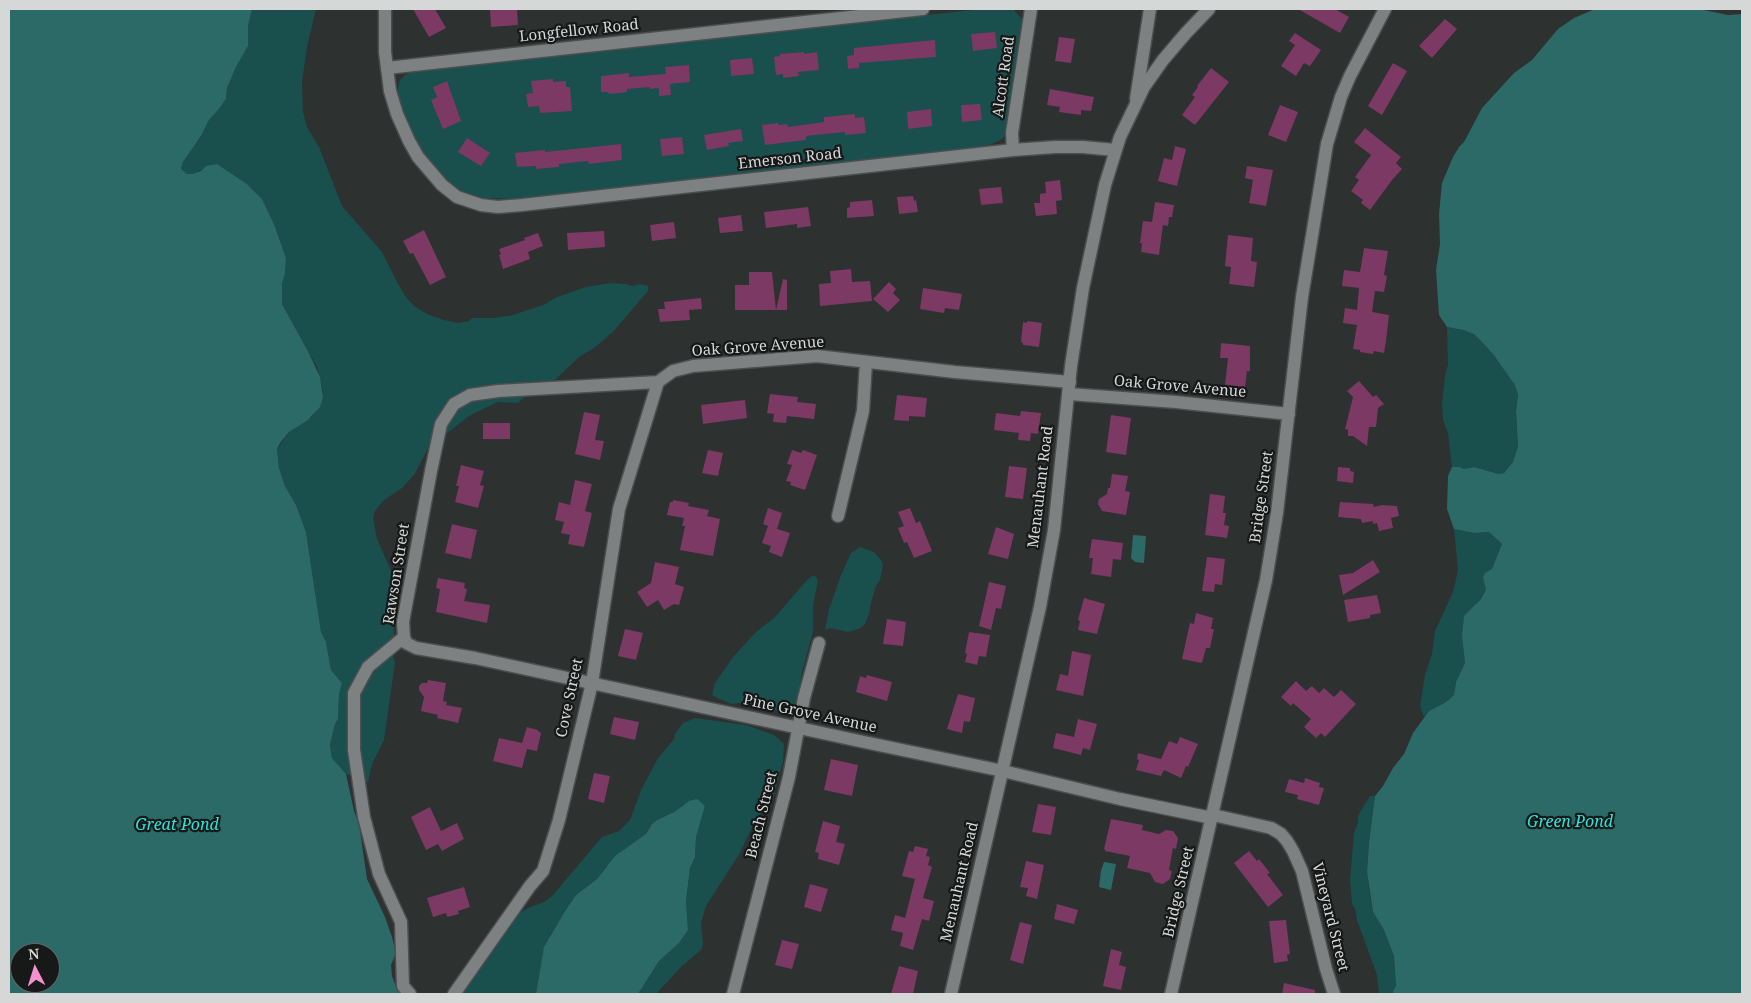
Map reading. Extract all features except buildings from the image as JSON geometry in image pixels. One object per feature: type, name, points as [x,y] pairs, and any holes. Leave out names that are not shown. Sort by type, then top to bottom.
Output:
[{"type":"street","points":[[385,9],[384,37],[387,68]]},
{"type":"street","name":"Longfellow Road","points":[[387,68],[923,9]]},
{"type":"street","name":"Alcott Road","points":[[1013,150],[1012,133],[1031,9]]},
{"type":"street","points":[[1135,104],[1150,9]]},
{"type":"street","name":"Menauhant Road","points":[[951,994],[1040,607],[1054,530],[1082,288],[1102,194],[1115,150],[1144,87],[1186,32],[1209,9]]},
{"type":"street","name":"Bridge Street","points":[[1171,994],[1266,580],[1277,514],[1302,297],[1327,144],[1341,97],[1350,76],[1385,9]]},
{"type":"street","name":"Emerson Road","points":[[387,68],[390,91],[397,114],[418,157],[442,185],[457,197],[469,202],[498,207],[1013,150],[1055,147],[1115,150]]},
{"type":"street","name":"Oak Grove Avenue","points":[[454,404],[470,395],[498,391],[658,382],[673,371],[694,366],[817,356],[955,372],[1176,402],[1289,414]]},
{"type":"street","points":[[838,516],[863,411],[866,362]]},
{"type":"street","name":"Cove Street","points":[[454,994],[530,886],[544,871],[559,820],[592,683],[619,509],[658,382]]},
{"type":"street","name":"Rawson Street","points":[[410,994],[403,986],[401,922],[379,874],[364,818],[354,750],[354,693],[368,667],[404,637],[403,622],[441,424],[454,404]]},
{"type":"street","name":"Pine Grove Avenue","points":[[404,637],[406,643],[416,648],[475,658],[1003,771],[1120,799],[1271,828]]},
{"type":"street","name":"Beach Street","points":[[733,994],[789,777],[804,698],[819,643]]},
{"type":"street","name":"Vineyard Street","points":[[1271,828],[1287,840],[1298,861],[1305,880],[1326,969],[1334,994]]},
{"type":"shaded area","points":[[252,9],[316,9],[307,47],[302,82],[303,112],[307,127],[319,147],[342,206],[382,252],[397,282],[414,306],[427,314],[459,323],[469,321],[472,318],[494,318],[513,315],[586,287],[611,283],[648,286],[648,291],[613,332],[594,348],[579,357],[556,379],[527,395],[518,403],[498,402],[469,416],[431,443],[414,475],[402,488],[383,501],[375,511],[373,518],[377,539],[393,575],[391,580],[391,596],[395,646],[393,656],[395,663],[384,740],[372,764],[368,782],[346,774],[332,758],[330,745],[338,719],[339,694],[342,683],[331,670],[326,642],[321,632],[306,532],[279,468],[277,449],[289,432],[313,416],[323,392],[317,367],[282,304],[282,284],[286,258],[274,224],[262,199],[247,184],[217,164],[192,174],[187,174],[181,169],[183,162],[201,136],[209,120],[226,99],[227,88],[248,46],[248,26]]},
{"type":"shaded area","points":[[982,9],[1013,9],[1022,19],[1005,135],[1002,139],[990,145],[918,156],[520,199],[484,198],[465,193],[439,177],[414,141],[403,115],[397,92],[400,80],[405,75],[425,69]]},
{"type":"shaded area","points":[[1447,327],[1474,334],[1493,354],[1516,385],[1518,395],[1516,411],[1518,446],[1513,462],[1504,473],[1499,474],[1474,467],[1464,469],[1452,467],[1442,405],[1448,365]]},
{"type":"shaded area","points":[[1454,529],[1474,533],[1489,532],[1502,544],[1492,570],[1486,573],[1486,590],[1463,624],[1465,663],[1456,682],[1454,695],[1446,702],[1429,711],[1424,717],[1420,706],[1425,675],[1432,654],[1435,631],[1453,592],[1458,570]]},
{"type":"shaded area","points":[[860,547],[874,552],[883,565],[880,580],[876,586],[865,624],[861,628],[847,632],[831,628],[825,630],[829,609],[841,575],[851,553]]},
{"type":"shaded area","points":[[814,575],[818,580],[813,605],[813,632],[802,672],[796,710],[792,713],[757,708],[740,703],[732,704],[712,695],[715,683],[733,657],[756,632],[775,617],[808,579]]},
{"type":"shaded area","points":[[695,718],[746,725],[774,735],[784,744],[783,762],[773,798],[756,818],[740,853],[706,906],[701,923],[703,944],[701,950],[682,966],[656,994],[638,994],[659,961],[679,943],[688,930],[686,901],[690,868],[695,857],[696,837],[705,806],[684,804],[652,824],[646,834],[606,867],[597,879],[576,895],[567,908],[541,970],[536,994],[448,994],[465,966],[513,917],[552,896],[602,837],[619,831],[630,820],[641,790],[658,758],[674,739],[675,734],[683,723]]},
{"type":"shaded area","points":[[1370,796],[1375,796],[1367,872],[1373,912],[1384,930],[1394,956],[1396,986],[1393,991],[1394,994],[1379,994],[1377,975],[1357,920],[1355,908],[1352,904],[1350,880],[1354,833],[1360,812]]},
{"type":"water","name":"Great Pond","points":[[9,9],[252,9],[248,26],[248,46],[227,88],[226,99],[209,120],[201,136],[183,162],[181,169],[187,174],[192,174],[201,171],[206,166],[217,164],[247,184],[262,199],[274,224],[286,258],[282,284],[282,304],[320,377],[323,397],[320,407],[308,420],[289,432],[280,443],[277,449],[279,468],[306,532],[321,632],[326,642],[331,670],[342,683],[339,694],[338,719],[330,745],[332,758],[346,774],[354,811],[359,824],[367,879],[385,917],[396,953],[391,965],[392,976],[395,984],[405,994],[9,994]]},
{"type":"water","name":"Green Pond","points":[[1595,9],[1699,9],[1728,15],[1742,14],[1742,994],[1394,994],[1393,991],[1396,986],[1394,956],[1384,930],[1373,912],[1367,872],[1375,796],[1404,754],[1413,733],[1429,711],[1446,702],[1454,695],[1456,682],[1465,663],[1462,635],[1464,616],[1480,600],[1486,590],[1483,577],[1485,573],[1492,569],[1502,544],[1489,532],[1474,533],[1454,529],[1447,509],[1448,476],[1452,467],[1464,469],[1474,467],[1499,474],[1504,473],[1513,462],[1518,446],[1516,411],[1518,395],[1515,385],[1493,354],[1474,334],[1447,327],[1439,315],[1436,270],[1440,244],[1439,214],[1442,183],[1453,157],[1464,142],[1482,108],[1514,73],[1532,60],[1558,29],[1574,18]]},
{"type":"water","points":[[1133,535],[1146,536],[1144,563],[1135,562],[1131,558]]},
{"type":"water","points":[[697,799],[705,806],[696,837],[695,857],[690,868],[686,901],[688,930],[679,943],[659,961],[638,994],[536,994],[544,947],[576,895],[597,879],[615,856],[646,834],[657,820],[674,812],[689,801]]},
{"type":"water","points":[[1104,862],[1116,864],[1111,890],[1099,887]]}]
